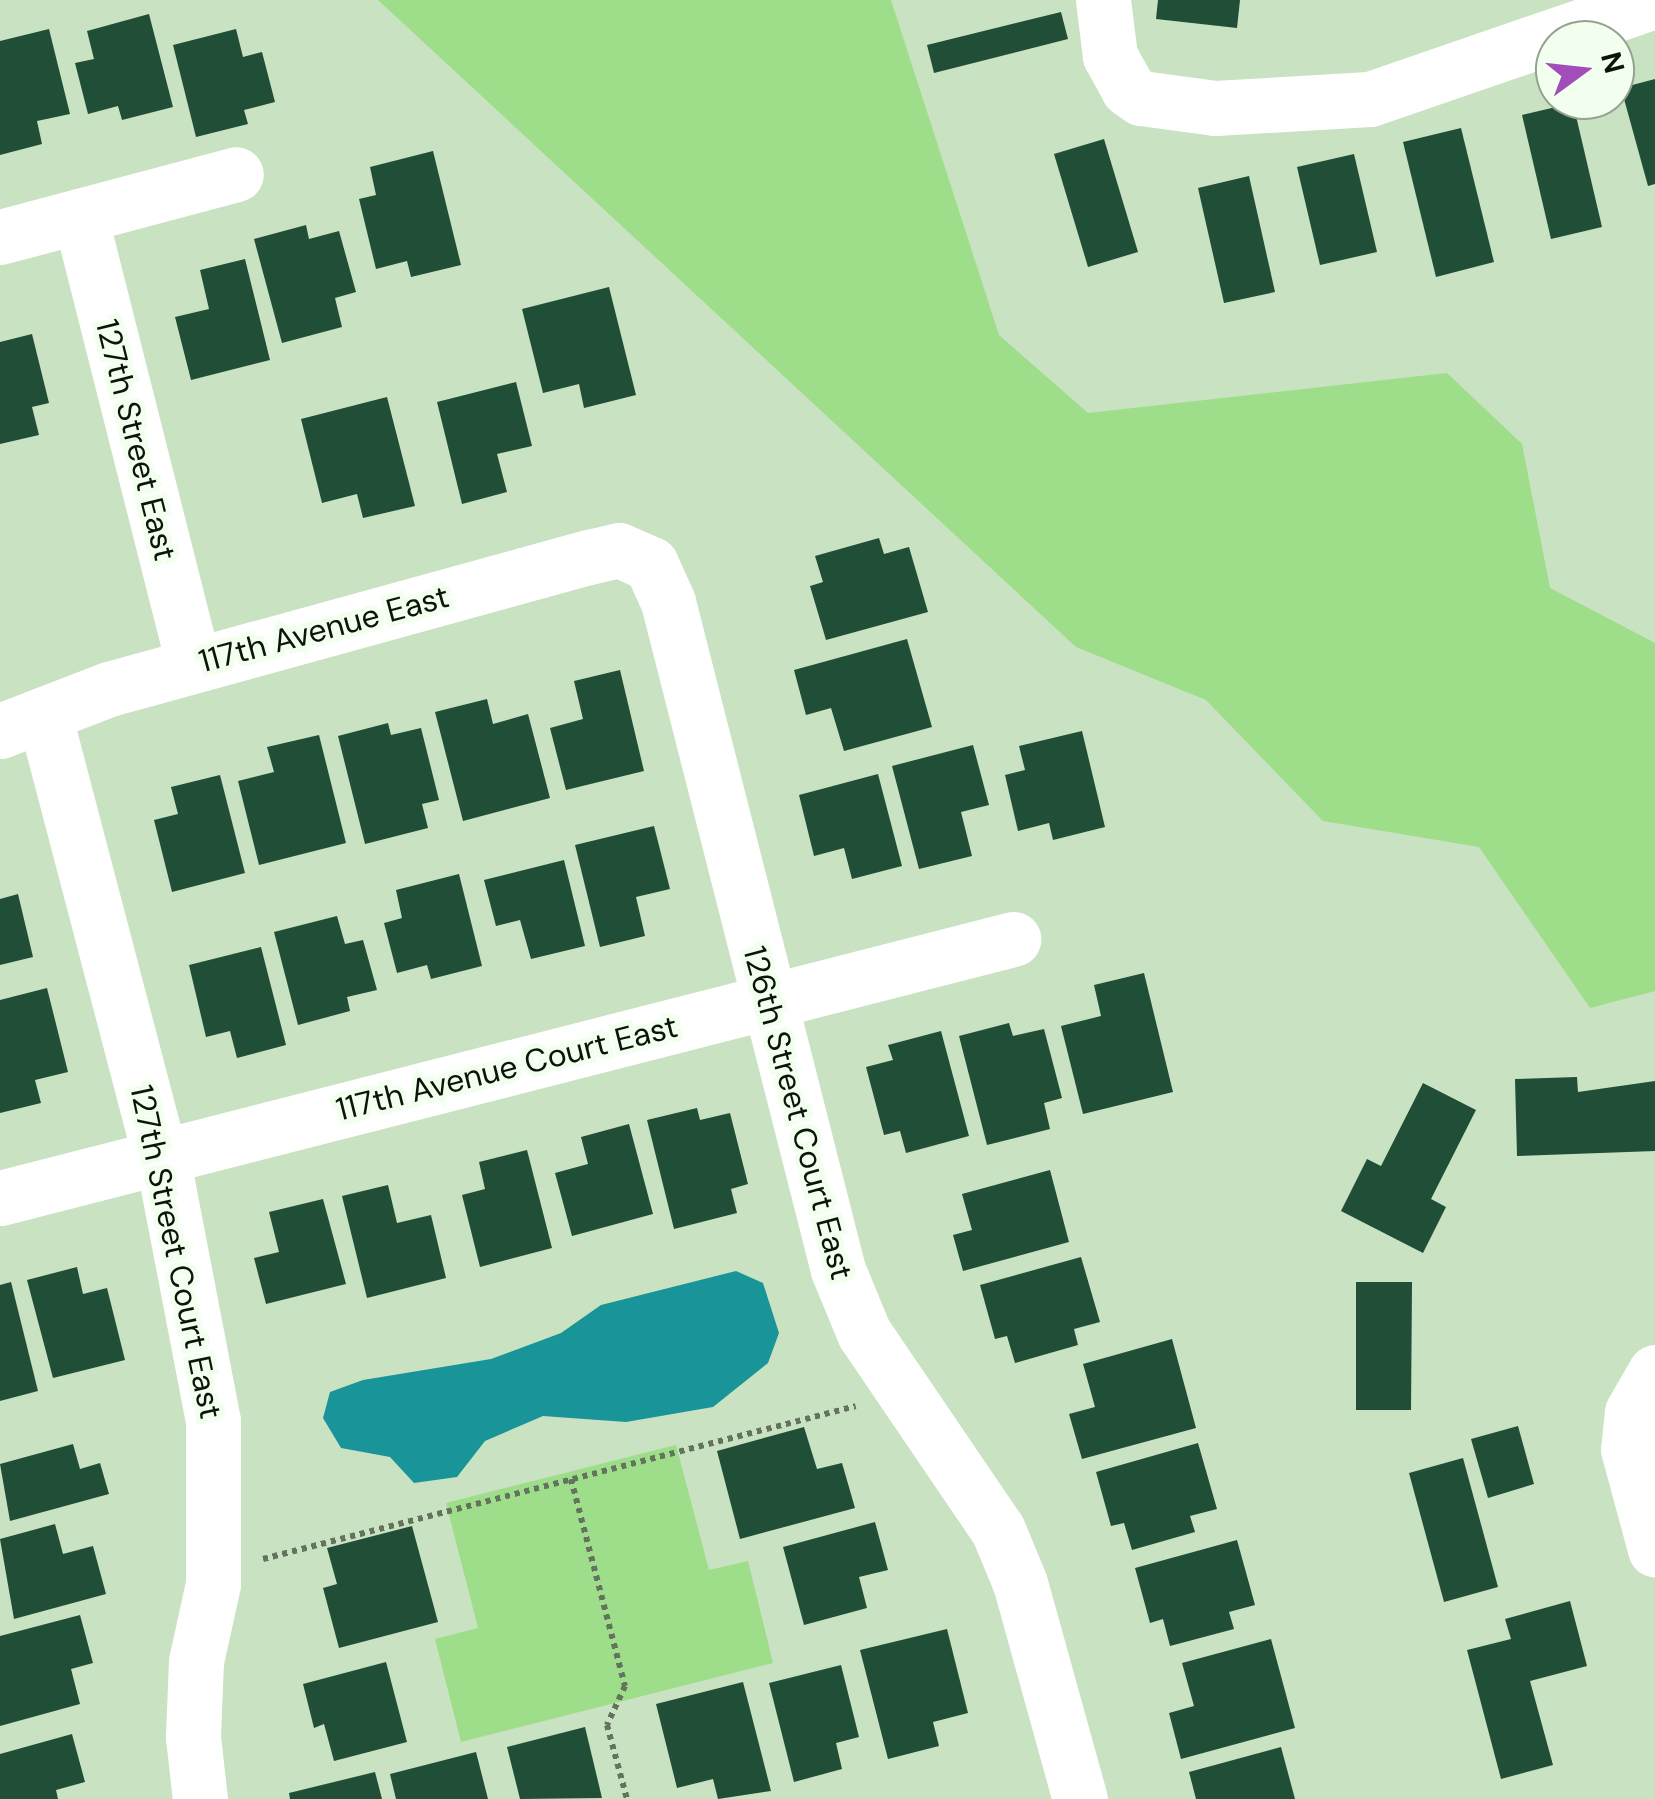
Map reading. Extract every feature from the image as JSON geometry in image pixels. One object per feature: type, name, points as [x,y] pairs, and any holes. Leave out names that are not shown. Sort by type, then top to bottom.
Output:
[{"type":"street","points":[[1102,0],[1110,56],[1128,89],[1141,98],[1215,108],[1370,99],[1655,1]]},
{"type":"street","points":[[0,237],[236,174]]},
{"type":"street","name":"127th Street East","points":[[80,216],[194,665]]},
{"type":"street","name":"117th Avenue East","points":[[22,722],[194,665],[589,557],[619,550],[651,564]]},
{"type":"street","name":"126th Street Court East","points":[[651,564],[668,602],[766,1002],[838,1270],[864,1333],[998,1530],[1020,1583],[1080,1799]]},
{"type":"street","name":"127th Street Court East","points":[[22,722],[160,1157],[213,1421],[218,1492],[213,1584],[196,1661],[194,1737],[200,1799]]},
{"type":"street","name":"117th Avenue Court East","points":[[0,1198],[1014,939]]},
{"type":"street","points":[[1651,1375],[1632,1412],[1628,1449],[1655,1549]]},
{"type":"path","points":[[261,1560],[872,1402]]},
{"type":"path","points":[[571,1480],[625,1686],[607,1725],[627,1799]]},
{"type":"green space","points":[[378,0],[891,0],[999,335],[1088,413],[1447,373],[1522,444],[1550,588],[1655,643],[1655,991],[1590,1008],[1479,847],[1323,821],[1206,700],[1076,647]]},
{"type":"green space","points":[[676,1445],[709,1570],[748,1561],[773,1663],[461,1742],[435,1639],[478,1628],[446,1503]]},
{"type":"water","points":[[736,1271],[763,1283],[779,1333],[768,1363],[713,1407],[626,1422],[543,1416],[485,1441],[457,1477],[414,1483],[390,1457],[341,1448],[323,1418],[330,1392],[363,1380],[491,1359],[561,1333],[601,1305]]},
{"type":"building","points":[[1158,0],[1240,0],[1237,28],[1156,19]]},
{"type":"building","points":[[1061,12],[1068,39],[934,73],[927,45]]},
{"type":"building","points":[[149,14],[173,107],[122,120],[118,106],[88,114],[75,63],[94,59],[87,31]]},
{"type":"building","points":[[49,29],[70,114],[37,121],[42,144],[0,155],[0,41]]},
{"type":"building","points":[[236,29],[243,57],[262,52],[275,102],[244,110],[248,124],[196,137],[173,45]]},
{"type":"building","points":[[1655,79],[1655,184],[1648,186],[1630,120],[1635,120],[1635,84]]},
{"type":"building","points":[[1535,112],[1535,120],[1577,120],[1602,227],[1551,239],[1522,115]]},
{"type":"building","points":[[1461,128],[1494,262],[1436,277],[1403,142]]},
{"type":"building","points":[[1104,139],[1138,252],[1088,267],[1054,154]]},
{"type":"building","points":[[433,151],[461,265],[411,277],[407,261],[376,269],[359,199],[376,195],[370,167]]},
{"type":"building","points":[[1354,154],[1377,252],[1320,265],[1297,167]]},
{"type":"building","points":[[1249,176],[1275,292],[1224,303],[1198,188]]},
{"type":"building","points":[[306,225],[309,239],[339,231],[356,292],[335,298],[342,327],[282,343],[254,239]]},
{"type":"building","points":[[245,259],[270,360],[191,380],[175,317],[209,309],[200,270]]},
{"type":"building","points":[[609,287],[636,395],[584,408],[579,384],[543,393],[522,309]]},
{"type":"building","points":[[32,334],[49,403],[32,407],[39,435],[0,444],[0,342]]},
{"type":"building","points":[[516,382],[532,446],[497,454],[507,492],[462,504],[437,402]]},
{"type":"building","points":[[387,397],[415,506],[363,518],[357,494],[322,503],[301,419]]},
{"type":"building","points":[[879,538],[884,554],[909,547],[928,612],[826,640],[810,586],[823,582],[815,556]]},
{"type":"building","points":[[907,639],[932,727],[844,751],[831,708],[806,715],[794,670]]},
{"type":"building","points":[[620,670],[644,771],[566,790],[550,728],[583,719],[574,681]]},
{"type":"building","points":[[487,699],[493,724],[528,714],[550,798],[463,821],[435,712]]},
{"type":"building","points":[[388,723],[391,735],[421,728],[439,800],[422,804],[428,828],[365,844],[338,736]]},
{"type":"building","points":[[1082,731],[1105,827],[1053,840],[1049,823],[1018,831],[1005,775],[1025,770],[1019,746]]},
{"type":"building","points":[[319,735],[346,843],[259,865],[238,781],[274,772],[267,747]]},
{"type":"building","points":[[973,745],[989,805],[961,812],[972,856],[919,869],[892,766]]},
{"type":"building","points":[[878,774],[902,866],[852,879],[844,848],[814,856],[799,795]]},
{"type":"building","points":[[220,775],[245,873],[172,892],[154,820],[178,814],[171,787]]},
{"type":"building","points":[[654,826],[670,889],[636,897],[645,936],[600,947],[575,845]]},
{"type":"building","points":[[564,860],[585,946],[531,959],[520,920],[496,926],[484,880]]},
{"type":"building","points":[[459,874],[482,966],[431,979],[427,965],[397,973],[384,923],[402,918],[396,890]]},
{"type":"building","points":[[18,894],[33,957],[0,965],[0,899]]},
{"type":"building","points":[[337,916],[345,944],[363,940],[377,990],[347,997],[350,1011],[298,1025],[274,932]]},
{"type":"building","points":[[261,947],[286,1045],[237,1058],[230,1031],[206,1037],[189,965]]},
{"type":"building","points":[[1144,973],[1173,1092],[1083,1114],[1061,1026],[1101,1016],[1094,985]]},
{"type":"building","points":[[47,988],[68,1072],[35,1080],[41,1103],[0,1113],[0,1000]]},
{"type":"building","points":[[1009,1023],[1013,1036],[1044,1029],[1062,1098],[1044,1103],[1050,1129],[987,1145],[959,1036]]},
{"type":"building","points":[[941,1031],[969,1136],[906,1153],[900,1131],[884,1135],[866,1067],[893,1060],[888,1045]]},
{"type":"building","points":[[1577,1077],[1578,1092],[1655,1081],[1655,1151],[1517,1156],[1515,1079]]},
{"type":"building","points":[[1423,1083],[1476,1110],[1431,1199],[1446,1207],[1423,1253],[1341,1211],[1367,1159],[1381,1166]]},
{"type":"building","points":[[697,1108],[700,1120],[730,1113],[748,1184],[731,1189],[737,1213],[674,1229],[647,1120]]},
{"type":"building","points":[[629,1124],[653,1214],[572,1236],[555,1173],[588,1164],[581,1137]]},
{"type":"building","points":[[527,1150],[552,1248],[480,1267],[462,1195],[485,1189],[479,1162]]},
{"type":"building","points":[[1050,1170],[1069,1242],[963,1271],[953,1235],[972,1230],[962,1194]]},
{"type":"building","points":[[388,1185],[397,1223],[431,1215],[446,1278],[367,1298],[342,1196]]},
{"type":"building","points":[[323,1199],[346,1284],[266,1304],[254,1258],[279,1252],[269,1212]]},
{"type":"building","points":[[1081,1257],[1100,1322],[1074,1329],[1078,1345],[1015,1363],[1007,1336],[995,1339],[980,1285]]},
{"type":"building","points":[[77,1267],[83,1294],[107,1288],[125,1360],[53,1378],[27,1280]]},
{"type":"building","points":[[11,1282],[38,1391],[0,1401],[0,1285]]},
{"type":"building","points":[[1356,1282],[1412,1282],[1411,1410],[1356,1410]]},
{"type":"building","points":[[1172,1339],[1196,1428],[1082,1459],[1069,1414],[1095,1407],[1083,1364]]},
{"type":"building","points":[[1518,1426],[1534,1484],[1488,1498],[1471,1439]]},
{"type":"building","points":[[804,1427],[817,1469],[842,1463],[855,1508],[740,1539],[717,1451]]},
{"type":"building","points":[[1198,1443],[1217,1509],[1190,1516],[1195,1532],[1132,1550],[1124,1523],[1111,1526],[1096,1472]]},
{"type":"building","points":[[73,1444],[80,1469],[100,1463],[109,1494],[10,1521],[0,1464]]},
{"type":"building","points":[[1463,1458],[1498,1587],[1444,1602],[1409,1473]]},
{"type":"building","points":[[875,1522],[888,1570],[859,1577],[867,1608],[804,1625],[783,1547]]},
{"type":"building","points":[[55,1524],[63,1554],[93,1546],[106,1594],[14,1619],[0,1539]]},
{"type":"building","points":[[412,1526],[438,1622],[339,1648],[323,1588],[337,1584],[327,1548]]},
{"type":"building","points":[[1237,1540],[1255,1605],[1229,1612],[1234,1629],[1170,1646],[1163,1619],[1150,1623],[1135,1568]]},
{"type":"building","points":[[1570,1601],[1587,1666],[1530,1681],[1553,1765],[1501,1779],[1467,1650],[1511,1639],[1505,1619]]},
{"type":"building","points":[[80,1615],[93,1663],[71,1669],[80,1704],[0,1726],[0,1636]]},
{"type":"building","points":[[947,1629],[968,1713],[933,1722],[939,1746],[888,1759],[860,1650]]},
{"type":"building","points":[[1271,1639],[1295,1728],[1181,1759],[1169,1713],[1194,1706],[1182,1663]]},
{"type":"building","points":[[386,1662],[407,1742],[334,1761],[324,1724],[314,1728],[303,1684]]},
{"type":"building","points":[[841,1665],[859,1737],[836,1743],[842,1769],[794,1782],[769,1683]]},
{"type":"building","points":[[743,1682],[771,1791],[718,1799],[713,1779],[677,1788],[656,1704]]},
{"type":"building","points":[[585,1727],[602,1798],[520,1799],[507,1747]]},
{"type":"building","points":[[72,1734],[85,1782],[56,1790],[58,1799],[0,1799],[0,1754]]},
{"type":"building","points":[[1281,1747],[1295,1799],[1196,1799],[1189,1772]]},
{"type":"building","points":[[476,1752],[488,1799],[396,1799],[390,1774]]},
{"type":"building","points":[[375,1772],[382,1799],[290,1799],[289,1793]]}]
